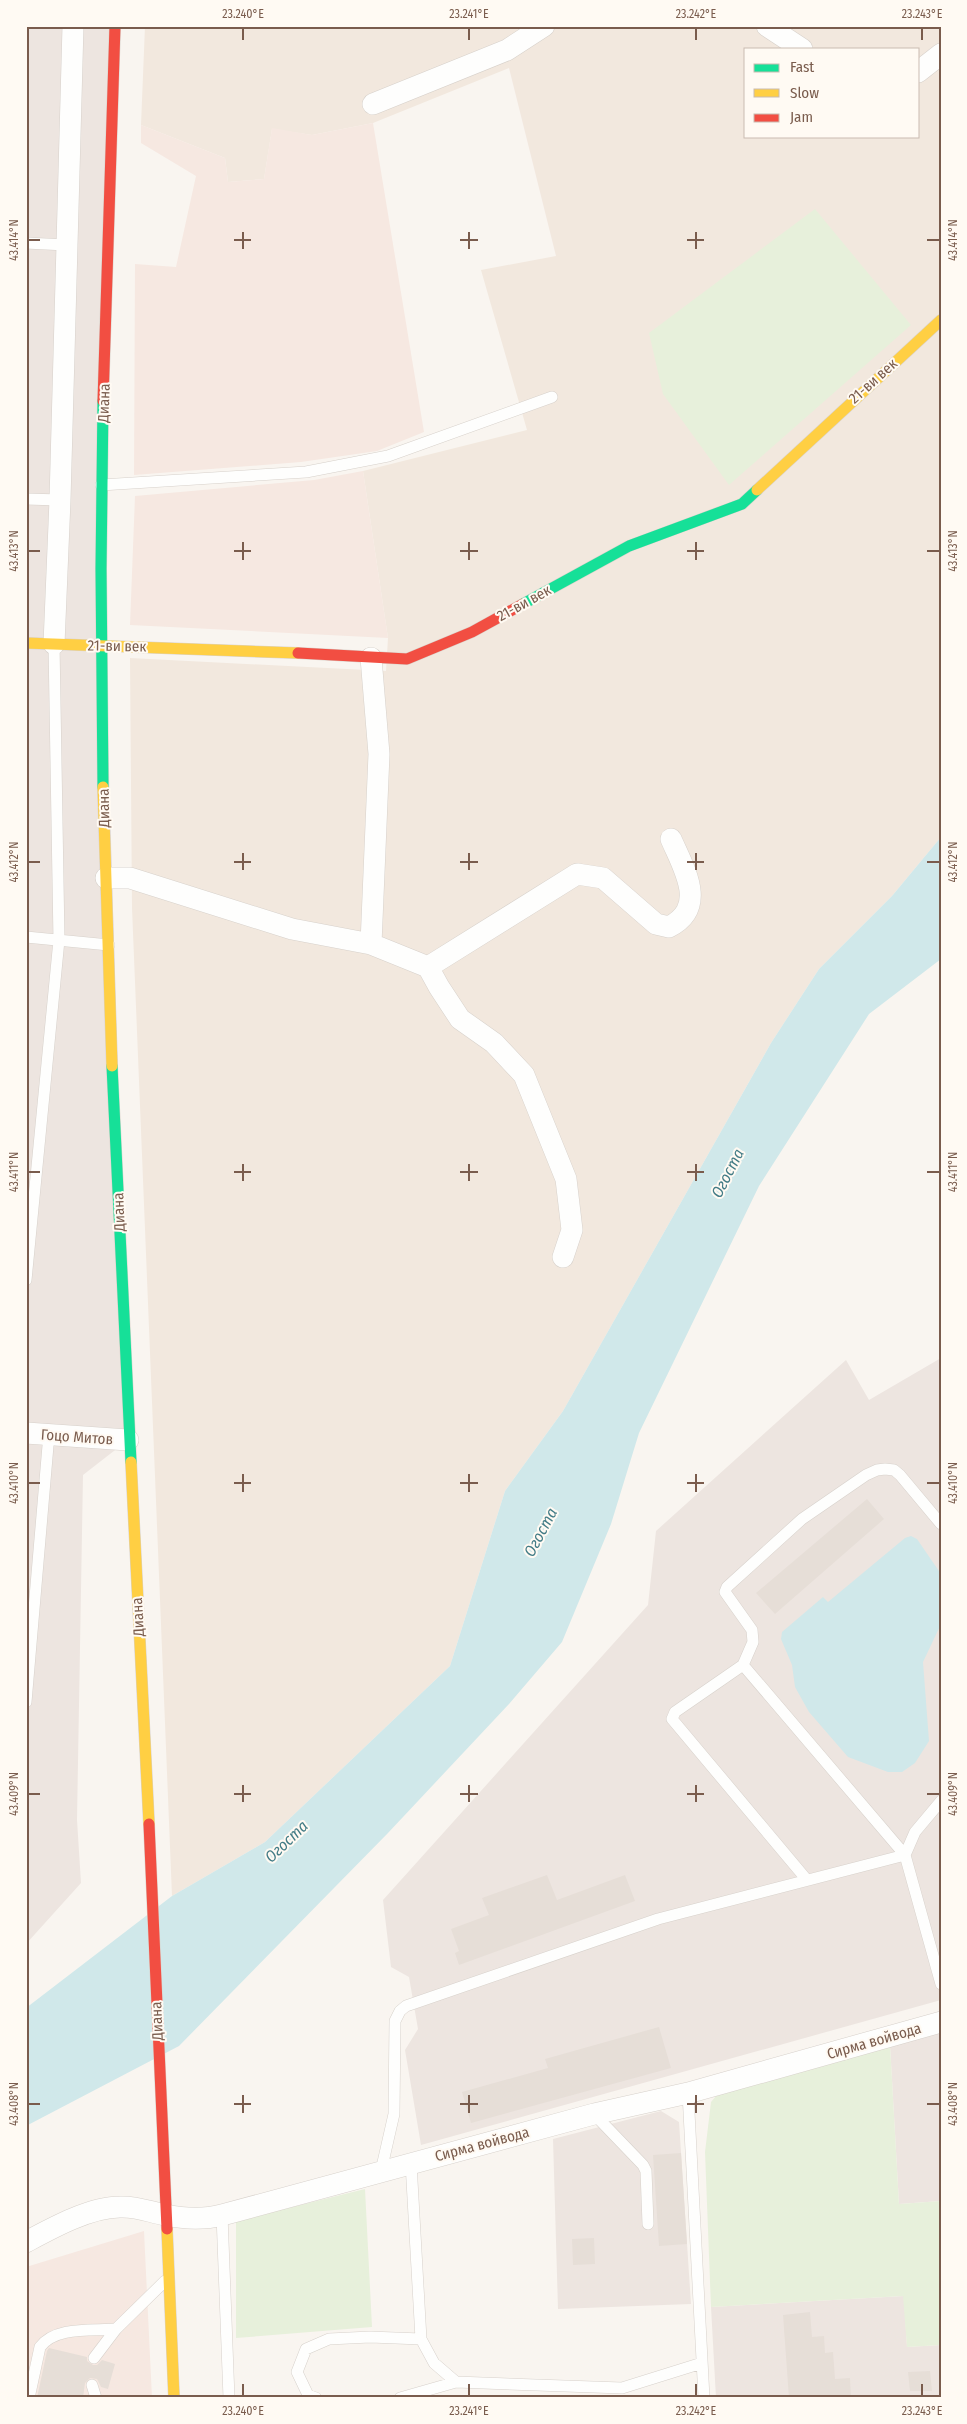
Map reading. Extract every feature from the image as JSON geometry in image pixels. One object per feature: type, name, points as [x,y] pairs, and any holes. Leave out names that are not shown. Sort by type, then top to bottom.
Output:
[{"type":"main road","name":"Диана","points":[[115,26],[101,485],[101,646],[106,878],[128,1440],[142,1684],[174,2398]]},
{"type":"main road","name":"21-ви век","points":[[26,643],[204,648],[407,659],[472,632],[629,546],[742,504],[849,403],[941,320]]},
{"type":"street","points":[[54,644],[60,500],[73,26]]},
{"type":"street","points":[[373,104],[507,50],[544,26]]},
{"type":"street","points":[[767,26],[800,48]]},
{"type":"street","points":[[920,70],[941,54]]},
{"type":"street","points":[[371,658],[379,754],[371,944]]},
{"type":"street","points":[[428,967],[577,874],[603,878],[656,924],[669,927],[681,921],[690,907],[690,894],[686,874],[671,839]]},
{"type":"street","points":[[106,878],[130,878],[292,929],[371,944],[428,967],[438,987],[460,1019],[494,1043],[524,1075],[566,1179],[572,1230],[563,1257]]},
{"type":"street","name":"Гоцо Митов","points":[[26,1433],[128,1440]]},
{"type":"street","name":"Сирма войвода","points":[[26,2242],[58,2225],[118,2206],[138,2208],[190,2219],[207,2219],[222,2216],[594,2114],[688,2093],[941,2022]]},
{"type":"lane","points":[[26,243],[66,245]]},
{"type":"lane","points":[[101,485],[306,472],[388,456],[552,397]]},
{"type":"lane","points":[[26,498],[60,500]]},
{"type":"lane","points":[[26,1280],[59,940],[54,644]]},
{"type":"lane","points":[[26,937],[108,944]]},
{"type":"lane","points":[[26,1702],[49,1434]]},
{"type":"lane","points":[[806,1880],[672,1719],[675,1712],[743,1665],[753,1642],[752,1630],[729,1600],[726,1592],[727,1587],[802,1519],[866,1475],[876,1470],[885,1469],[894,1470],[900,1475],[941,1524]]},
{"type":"lane","points":[[743,1665],[905,1855],[941,1984]]},
{"type":"lane","points":[[905,1855],[915,1832],[941,1801]]},
{"type":"lane","points":[[382,2171],[394,2114],[395,2021],[400,2011],[406,2006],[658,1919],[905,1855]]},
{"type":"lane","points":[[688,2093],[704,2398]]},
{"type":"lane","points":[[594,2114],[643,2164],[646,2171],[648,2224]]},
{"type":"lane","points":[[411,2163],[421,2339],[434,2363],[456,2382]]},
{"type":"lane","points":[[222,2216],[229,2398]]},
{"type":"lane","points":[[94,2358],[116,2329],[168,2278]]},
{"type":"lane","points":[[29,2398],[40,2346],[45,2340],[53,2335],[62,2333],[116,2329]]},
{"type":"lane","points":[[316,2398],[308,2395],[297,2372],[306,2349],[329,2339],[370,2337],[421,2339]]},
{"type":"lane","points":[[400,2398],[456,2382],[622,2388],[702,2363]]},
{"type":"lane","points":[[92,2385],[96,2398]]},
{"type":"shaded area","points":[[26,26],[115,26],[101,485],[128,1440],[83,1475],[77,1820],[81,1883],[26,1944]]},
{"type":"shaded area","points":[[145,26],[941,26],[941,837],[892,896],[819,969],[771,1043],[563,1411],[505,1491],[450,1666],[265,1842],[172,1896],[132,908],[130,658],[386,671],[388,638],[363,471],[527,430],[481,270],[556,256],[509,68],[373,123],[312,135],[272,129],[264,179],[228,182],[225,158],[141,125]]},
{"type":"shaded area","points":[[373,123],[424,432],[377,451],[301,462],[134,475],[135,264],[176,267],[196,176],[141,143],[141,125],[225,158],[228,182],[264,179],[272,128],[312,135]]},
{"type":"shaded area","points":[[363,471],[388,638],[130,625],[135,496],[314,480]]},
{"type":"shaded area","points":[[941,1358],[941,2000],[421,2145],[405,2050],[418,2029],[409,1977],[391,1967],[383,1900],[648,1605],[656,1531],[846,1360],[869,1400]]},
{"type":"shaded area","points":[[941,2031],[941,2201],[899,2204],[890,2045]]},
{"type":"shaded area","points":[[661,2111],[679,2122],[691,2304],[558,2309],[553,2139]]},
{"type":"shaded area","points":[[144,2231],[152,2398],[26,2398],[26,2267]]},
{"type":"shaded area","points":[[904,2296],[907,2347],[941,2345],[941,2398],[716,2398],[711,2307]]},
{"type":"green space","points":[[815,209],[911,325],[729,485],[663,394],[649,333]]},
{"type":"green space","points":[[890,2045],[899,2204],[941,2201],[941,2345],[907,2347],[903,2296],[711,2307],[705,2152],[711,2102],[721,2090]]},
{"type":"green space","points":[[365,2189],[372,2327],[236,2338],[236,2221]]},
{"type":"water","name":"Огоста","points":[[941,837],[941,959],[869,1014],[759,1186],[639,1433],[611,1524],[562,1642],[509,1704],[388,1833],[179,2046],[26,2126],[26,2008],[172,1896],[265,1842],[450,1666],[505,1491],[563,1411],[771,1043],[819,969],[892,896]]},
{"type":"water","points":[[911,1536],[917,1539],[941,1574],[941,1624],[923,1662],[929,1741],[915,1763],[902,1772],[888,1772],[848,1757],[809,1712],[795,1687],[792,1665],[781,1639],[782,1632],[823,1597],[828,1602],[905,1538]]},
{"type":"building","points":[[867,1499],[884,1519],[775,1614],[756,1593]]},
{"type":"building","points":[[547,1875],[557,1900],[625,1875],[635,1901],[459,1965],[455,1953],[459,1951],[451,1929],[489,1915],[482,1898]]},
{"type":"building","points":[[659,2027],[671,2068],[471,2123],[462,2092],[548,2068],[545,2059]]},
{"type":"building","points":[[681,2153],[687,2244],[659,2246],[653,2155]]},
{"type":"building","points":[[594,2238],[595,2264],[573,2265],[572,2239]]},
{"type":"building","points":[[810,2312],[812,2337],[824,2336],[825,2353],[833,2352],[835,2379],[850,2378],[851,2398],[789,2398],[783,2315]]},
{"type":"building","points":[[49,2348],[87,2357],[87,2361],[93,2365],[97,2365],[102,2360],[115,2364],[108,2389],[101,2387],[97,2379],[90,2378],[85,2383],[83,2398],[37,2398]]},
{"type":"building","points":[[930,2371],[932,2391],[910,2391],[908,2372]]},
{"type":"traffic: fast","points":[[103,401],[101,569],[103,787]]},
{"type":"traffic: fast","points":[[523,604],[629,546],[742,504],[757,490]]},
{"type":"traffic: fast","points":[[112,1066],[131,1462]]},
{"type":"traffic: slow","points":[[757,490],[941,320]]},
{"type":"traffic: slow","points":[[26,643],[298,653]]},
{"type":"traffic: slow","points":[[103,787],[112,1066]]},
{"type":"traffic: slow","points":[[131,1462],[149,1824]]},
{"type":"traffic: slow","points":[[167,2229],[174,2398]]},
{"type":"traffic: jam","points":[[103,401],[115,26]]},
{"type":"traffic: jam","points":[[298,653],[407,659],[472,632],[523,604]]},
{"type":"traffic: jam","points":[[149,1824],[167,2229]]}]
